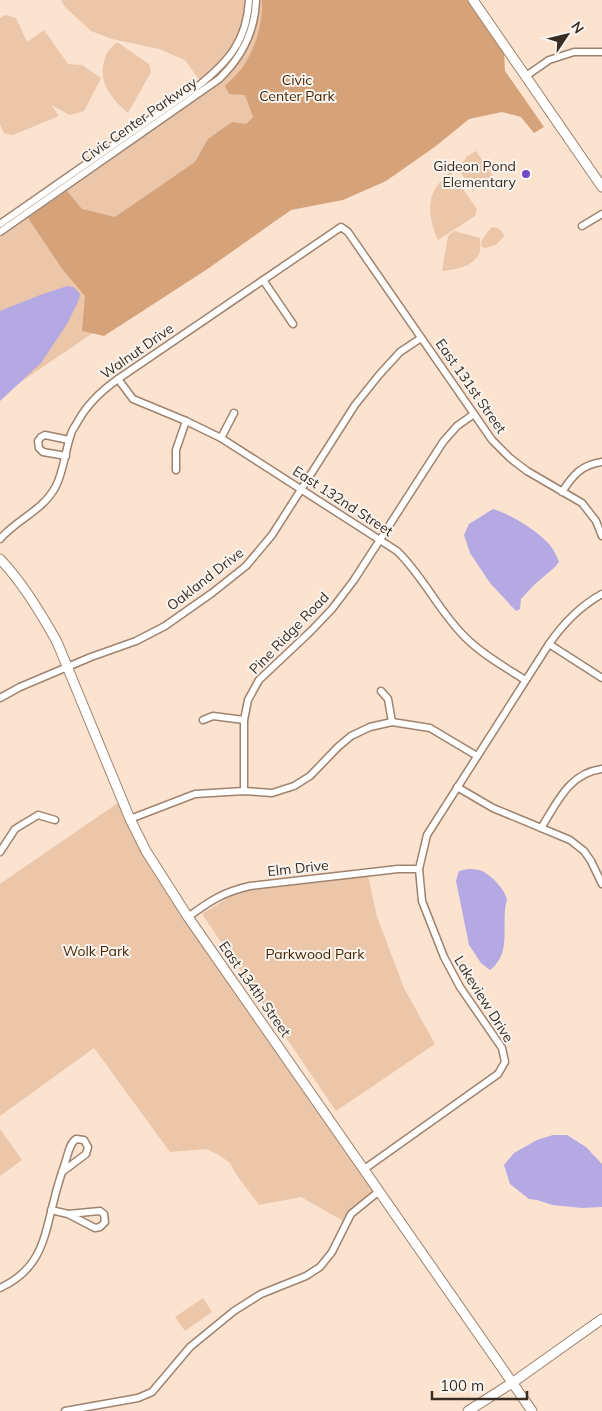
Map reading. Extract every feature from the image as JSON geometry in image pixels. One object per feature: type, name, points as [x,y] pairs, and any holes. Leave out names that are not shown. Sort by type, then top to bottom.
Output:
[{"type":"street","name":"Civic Center Parkway","points":[[0,224],[190,92],[214,73],[229,58],[240,38],[246,23],[249,0]]},
{"type":"street","name":"Civic Center Parkway","points":[[0,232],[202,92],[225,74],[247,41],[253,25],[256,0]]},
{"type":"street","points":[[474,0],[602,187]]},
{"type":"street","points":[[526,76],[549,60],[574,52],[602,52]]},
{"type":"street","points":[[582,226],[602,214]]},
{"type":"street","name":"Walnut Drive","points":[[0,539],[8,530],[33,513],[56,487],[71,433],[85,409],[100,392],[341,228]]},
{"type":"street","name":"East 131st Street","points":[[341,228],[348,232],[492,440],[510,458],[527,471],[582,503],[596,521],[602,536]]},
{"type":"street","points":[[264,280],[293,324]]},
{"type":"street","name":"Oakland Drive","points":[[0,698],[20,687],[91,657],[136,641],[165,626],[246,566],[272,536],[355,405],[400,352],[421,338]]},
{"type":"street","name":"East 132nd Street","points":[[118,379],[133,398],[221,438],[398,551],[466,638],[488,656],[525,680]]},
{"type":"street","points":[[221,438],[234,413]]},
{"type":"street","name":"Pine Ridge Road","points":[[244,791],[244,720],[248,700],[259,680],[332,609],[354,580],[443,442],[457,426],[474,414]]},
{"type":"street","points":[[176,470],[176,450],[186,421]]},
{"type":"street","points":[[66,456],[43,452],[39,448],[38,441],[45,435],[69,440]]},
{"type":"street","points":[[562,492],[572,477],[582,468],[602,462]]},
{"type":"street","name":"East 134th Street","points":[[0,559],[12,571],[58,642],[130,819],[146,852],[378,1192],[532,1411]]},
{"type":"street","name":"Lakeview Drive","points":[[363,1170],[498,1074],[505,1062],[502,1048],[460,987],[444,957],[422,901],[419,869],[427,835],[548,644],[563,625],[580,609],[602,594]]},
{"type":"street","points":[[548,644],[602,678]]},
{"type":"street","points":[[381,691],[388,699],[392,722]]},
{"type":"street","points":[[203,720],[213,716],[244,720]]},
{"type":"street","points":[[130,819],[195,794],[244,791],[272,793],[294,786],[310,776],[338,746],[351,736],[370,727],[392,722],[430,728],[477,756]]},
{"type":"street","points":[[541,828],[569,785],[580,776],[593,770],[602,769]]},
{"type":"street","points":[[457,787],[493,808],[570,840],[584,851],[602,884]]},
{"type":"street","points":[[0,852],[15,829],[38,815],[55,820]]},
{"type":"street","name":"Elm Drive","points":[[188,916],[217,896],[243,888],[388,870],[419,869]]},
{"type":"street","points":[[0,1288],[24,1272],[35,1259],[42,1246],[58,1181],[72,1143],[76,1139],[84,1140],[88,1146],[86,1154],[62,1172]]},
{"type":"street","points":[[65,1411],[138,1398],[152,1392],[190,1347],[234,1312],[261,1294],[306,1276],[320,1267],[332,1252],[351,1214],[378,1192]]},
{"type":"street","points":[[51,1210],[68,1214],[96,1228],[105,1222],[104,1214],[100,1211],[68,1214]]},
{"type":"street","points":[[468,1411],[512,1383],[602,1320]]},
{"type":"green space","name":"Civic Center Park","points":[[61,0],[467,0],[504,54],[0,396],[0,238],[208,92],[185,60],[159,49],[112,39],[91,31],[65,7]]},
{"type":"green space","name":"Civic Center Park","points":[[262,0],[467,0],[504,54],[505,71],[544,127],[534,133],[521,117],[502,112],[469,119],[436,146],[386,181],[343,200],[291,210],[206,270],[104,336],[82,331],[85,296],[63,270],[28,218],[67,191],[82,209],[115,217],[195,162],[208,139],[232,122],[246,124],[253,117],[245,95],[229,94],[225,86],[242,68],[252,50],[260,25]]},
{"type":"green space","points":[[5,15],[16,18],[27,42],[44,30],[68,64],[82,65],[101,78],[84,111],[70,115],[51,105],[59,116],[13,135],[4,133],[0,125],[0,18]]},
{"type":"green space","points":[[117,42],[149,64],[151,72],[128,113],[111,95],[104,82],[103,67],[106,56]]},
{"type":"green space","points":[[476,151],[493,176],[473,190],[459,170],[466,157]]},
{"type":"green space","points":[[450,171],[477,209],[475,216],[438,240],[431,220],[431,199],[437,186]]},
{"type":"green space","points":[[494,227],[498,228],[504,236],[496,245],[482,247],[481,243],[484,237]]},
{"type":"green space","points":[[454,231],[480,238],[480,252],[476,259],[467,265],[442,271],[448,236]]},
{"type":"green space","name":"Wolk Park","points":[[122,800],[146,851],[378,1192],[351,1214],[347,1223],[301,1197],[259,1205],[230,1163],[206,1149],[170,1152],[94,1048],[0,1116],[0,884]]},
{"type":"green space","name":"Parkwood Park","points":[[368,876],[377,917],[404,988],[435,1044],[336,1111],[202,914],[231,896],[250,890]]},
{"type":"green space","points":[[0,1129],[22,1160],[0,1176]]},
{"type":"green space","points":[[203,1298],[212,1312],[185,1331],[175,1317]]},
{"type":"shaded area","points":[[67,286],[74,287],[80,294],[67,324],[41,363],[0,401],[0,311]]},
{"type":"shaded area","points":[[493,509],[517,520],[541,536],[552,548],[559,562],[521,599],[520,609],[516,611],[490,583],[470,553],[464,535],[469,524]]},
{"type":"shaded area","points":[[468,869],[480,870],[487,874],[501,887],[507,899],[504,946],[497,963],[490,970],[481,963],[469,945],[456,881],[459,871]]},
{"type":"shaded area","points":[[553,1135],[567,1135],[586,1147],[602,1164],[602,1207],[582,1208],[552,1205],[529,1199],[510,1184],[504,1165],[514,1153],[537,1140]]},
{"type":"place","name":"Gideon Pond Elementary","points":[[526,174]]}]
